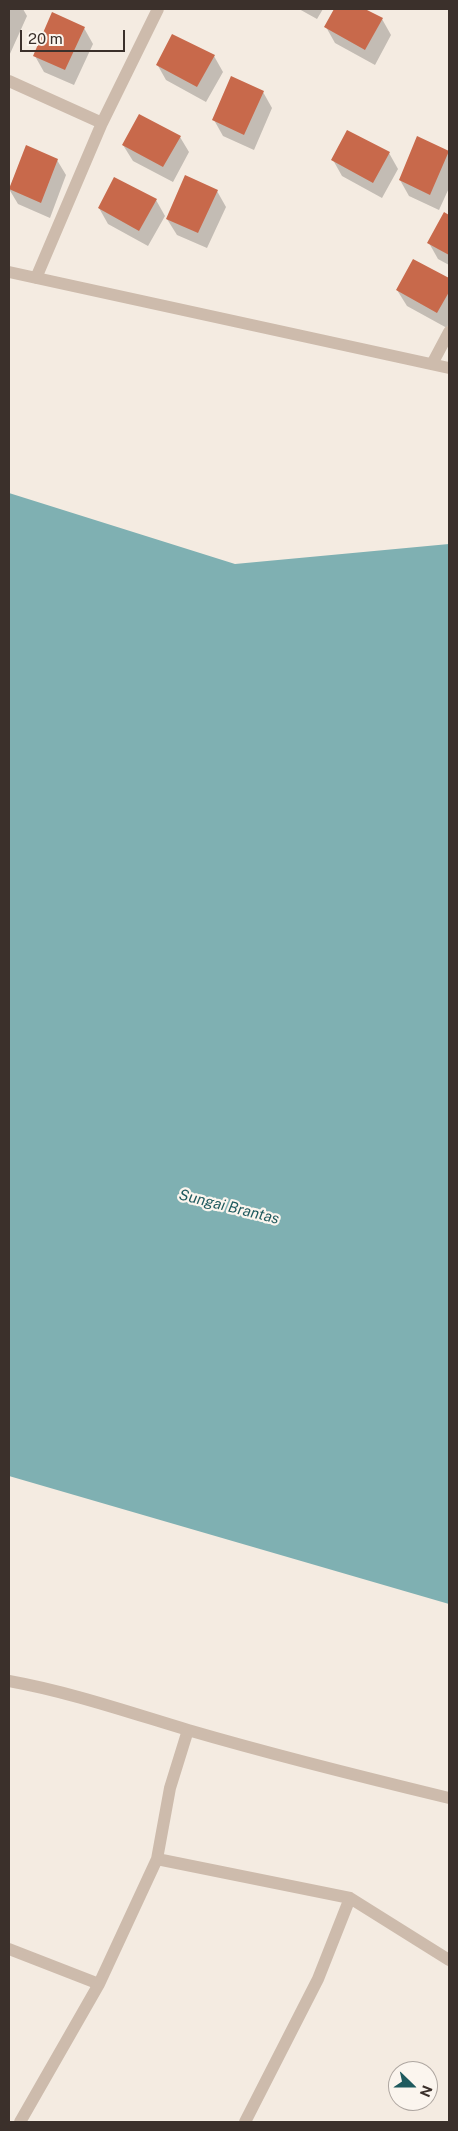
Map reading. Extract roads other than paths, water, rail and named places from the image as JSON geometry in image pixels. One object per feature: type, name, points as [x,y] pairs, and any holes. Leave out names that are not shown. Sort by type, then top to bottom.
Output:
[{"type":"street","points":[[36,278],[102,123],[158,9]]},
{"type":"street","points":[[9,81],[102,123]]},
{"type":"street","points":[[9,272],[449,368]]},
{"type":"street","points":[[432,364],[449,332]]},
{"type":"street","points":[[9,1681],[54,1689],[188,1730],[449,1798]]},
{"type":"street","points":[[20,2122],[99,1984],[157,1859],[170,1788],[188,1730]]},
{"type":"street","points":[[157,1859],[350,1898],[449,1960]]},
{"type":"street","points":[[245,2122],[318,1979],[350,1898]]},
{"type":"street","points":[[9,1949],[99,1984]]},
{"type":"water","name":"Sungai Brantas","points":[[9,493],[235,564],[449,544],[449,1604],[9,1476]]}]
